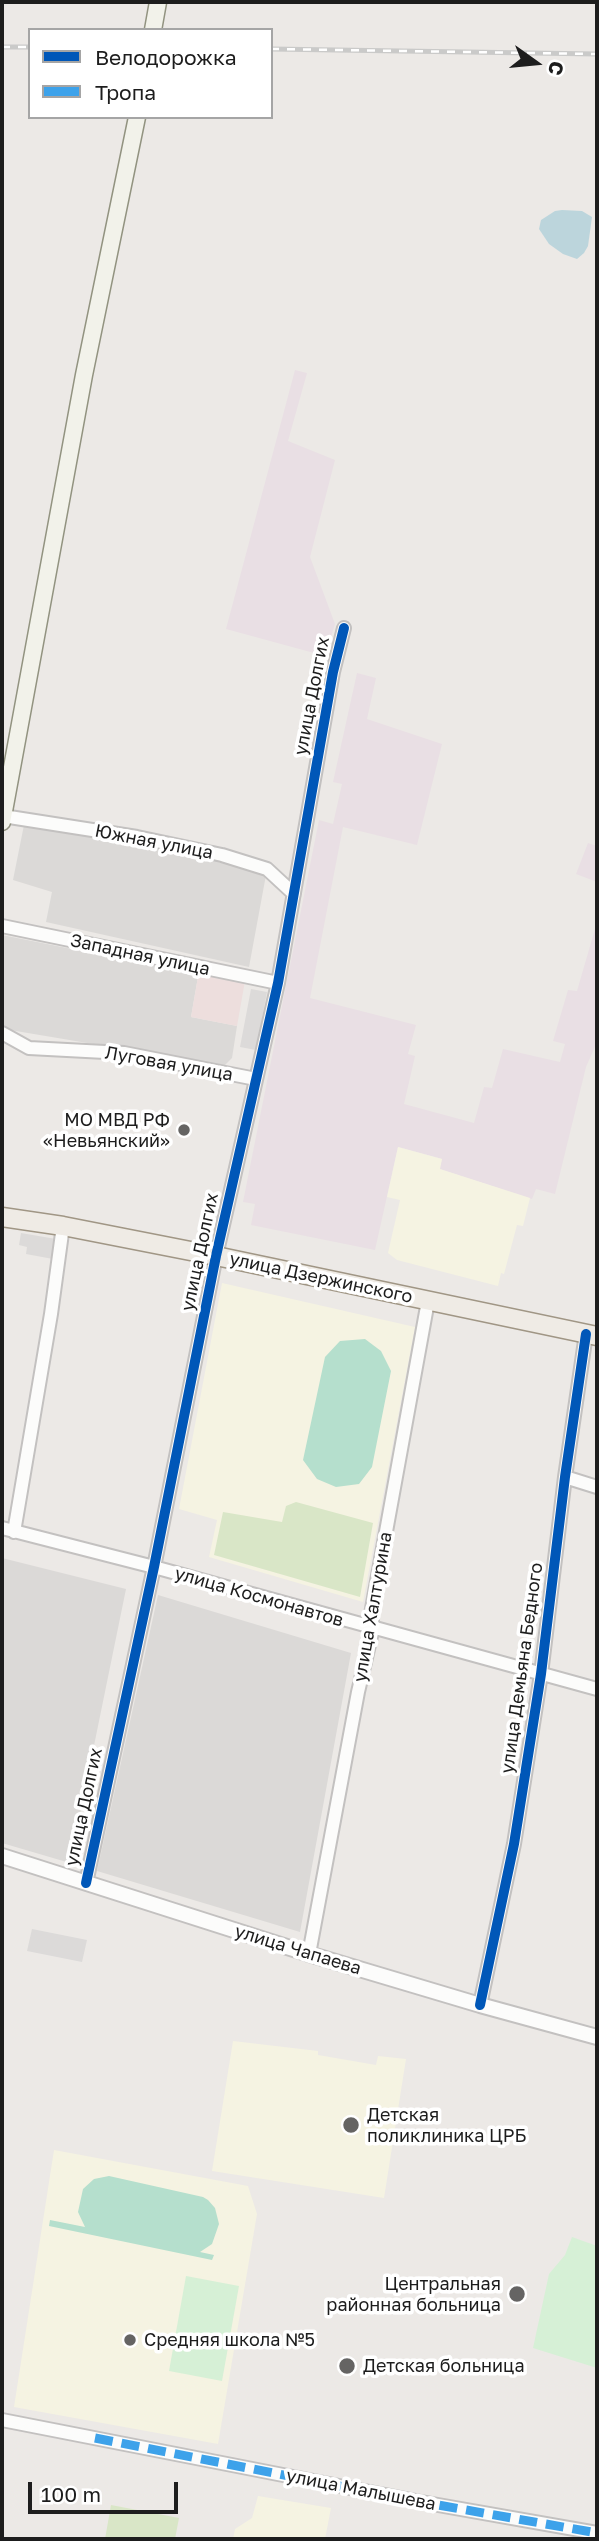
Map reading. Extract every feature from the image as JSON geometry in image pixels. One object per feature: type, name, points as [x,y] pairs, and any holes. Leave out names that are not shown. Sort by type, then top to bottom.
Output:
[{"type":"main road","points":[[153,28],[158,5]]},
{"type":"main road","points":[[2,819],[84,375],[137,119]]},
{"type":"main road","name":"улица Дзержинского","points":[[2,1217],[216,1256],[592,1335]]},
{"type":"street","name":"улица Долгих","points":[[86,1883],[154,1567],[216,1256],[278,984],[333,672],[344,628]]},
{"type":"street","name":"Южная улица","points":[[2,819],[137,837],[222,855],[267,869],[294,894]]},
{"type":"street","name":"Западная улица","points":[[2,926],[278,984]]},
{"type":"street","name":"Луговая улица","points":[[2,1034],[29,1048],[124,1053],[256,1079]]},
{"type":"street","points":[[8,1530],[63,1226]]},
{"type":"street","name":"улица Халтурина","points":[[309,1954],[358,1692],[373,1628],[371,1614],[428,1301]]},
{"type":"street","name":"улица Демьяна Бедного","points":[[480,2005],[514,1843],[541,1674],[565,1477],[592,1335]]},
{"type":"street","points":[[565,1477],[597,1488]]},
{"type":"street","name":"улица Космонавтов","points":[[8,1530],[154,1567],[597,1689]]},
{"type":"street","name":"улица Чапаева","points":[[2,1856],[309,1954],[597,2037]]},
{"type":"street","name":"улица Малышева","points":[[2,2420],[422,2502],[597,2533]]},
{"type":"shaded area","points":[[295,370],[307,373],[288,441],[335,460],[310,557],[335,624],[325,656],[226,629]]},
{"type":"shaded area","points":[[357,673],[376,678],[367,719],[442,744],[417,845],[343,827],[310,998],[416,1025],[408,1054],[415,1056],[404,1104],[474,1123],[484,1087],[492,1088],[503,1049],[560,1062],[565,1044],[553,1041],[568,990],[577,991],[597,922],[597,1042],[586,1067],[555,1194],[536,1189],[532,1199],[439,1169],[442,1159],[398,1147],[375,1250],[251,1225],[255,1204],[243,1202],[319,820],[333,824],[342,784],[333,782]]},
{"type":"shaded area","points":[[24,825],[220,860],[266,875],[249,967],[46,922],[52,892],[13,880]]},
{"type":"shaded area","points":[[588,843],[597,846],[597,882],[576,874]]},
{"type":"shaded area","points":[[2,935],[147,964],[199,971],[191,1017],[237,1026],[232,1058],[224,1066],[10,1030],[2,1026]]},
{"type":"shaded area","points":[[199,971],[245,981],[237,1026],[191,1017]]},
{"type":"shaded area","points":[[251,989],[267,992],[256,1050],[240,1047]]},
{"type":"shaded area","points":[[398,1147],[442,1159],[440,1169],[530,1198],[523,1226],[517,1225],[504,1274],[501,1273],[498,1286],[397,1260],[388,1253],[400,1200],[387,1197]]},
{"type":"shaded area","points":[[21,1233],[56,1239],[53,1259],[26,1254],[27,1247],[19,1245]]},
{"type":"shaded area","points":[[222,1283],[415,1327],[363,1602],[209,1557],[217,1520],[179,1509]]},
{"type":"shaded area","points":[[2,1558],[126,1589],[70,1863],[2,1843]]},
{"type":"shaded area","points":[[158,1595],[351,1653],[300,1932],[97,1871]]},
{"type":"shaded area","points":[[32,1929],[87,1940],[82,1962],[27,1951]]},
{"type":"shaded area","points":[[233,2041],[318,2051],[318,2055],[376,2065],[378,2056],[406,2059],[384,2198],[212,2171]]},
{"type":"shaded area","name":"Средняя школа №5","points":[[54,2150],[248,2186],[257,2214],[218,2444],[14,2407]]},
{"type":"shaded area","points":[[258,2496],[331,2508],[325,2539],[233,2539],[235,2529],[252,2518]]},
{"type":"green space","points":[[365,1339],[381,1351],[391,1371],[372,1467],[359,1484],[336,1487],[317,1479],[303,1460],[325,1357],[340,1341]]},
{"type":"green space","points":[[296,1502],[373,1523],[360,1597],[214,1555],[223,1512],[282,1522],[286,1506]]},
{"type":"green space","points":[[109,2176],[208,2200],[215,2208],[219,2224],[212,2244],[200,2252],[214,2255],[212,2260],[49,2226],[50,2220],[85,2227],[78,2212],[83,2189],[94,2179]]},
{"type":"green space","points":[[572,2237],[597,2246],[597,2368],[533,2348],[549,2274],[565,2255]]},
{"type":"green space","points":[[186,2276],[239,2286],[222,2381],[169,2371]]},
{"type":"green space","points":[[111,2505],[179,2518],[175,2539],[105,2539]]},
{"type":"water","points":[[555,211],[582,211],[592,217],[588,246],[577,259],[563,254],[549,244],[539,229],[541,220]]},
{"type":"railway","points":[[2,47],[28,47]]},
{"type":"railway","points":[[273,49],[597,54]]},
{"type":"marked path","points":[[95,2438],[421,2502],[597,2533]]},
{"type":"cycle path","points":[[86,1883],[154,1567],[216,1256],[278,983],[333,672],[344,628]]},
{"type":"cycle path","points":[[480,2005],[514,1844],[541,1674],[586,1334]]},
{"type":"place","name":"МО МВД РФ «Невьянский»","points":[[184,1130]]},
{"type":"place","name":"Детская поликлиника ЦРБ","points":[[351,2125]]},
{"type":"place","name":"Центральная районная больница","points":[[517,2294]]},
{"type":"place","name":"Средняя школа №5","points":[[130,2340]]},
{"type":"place","name":"Детская больница","points":[[347,2366]]}]
